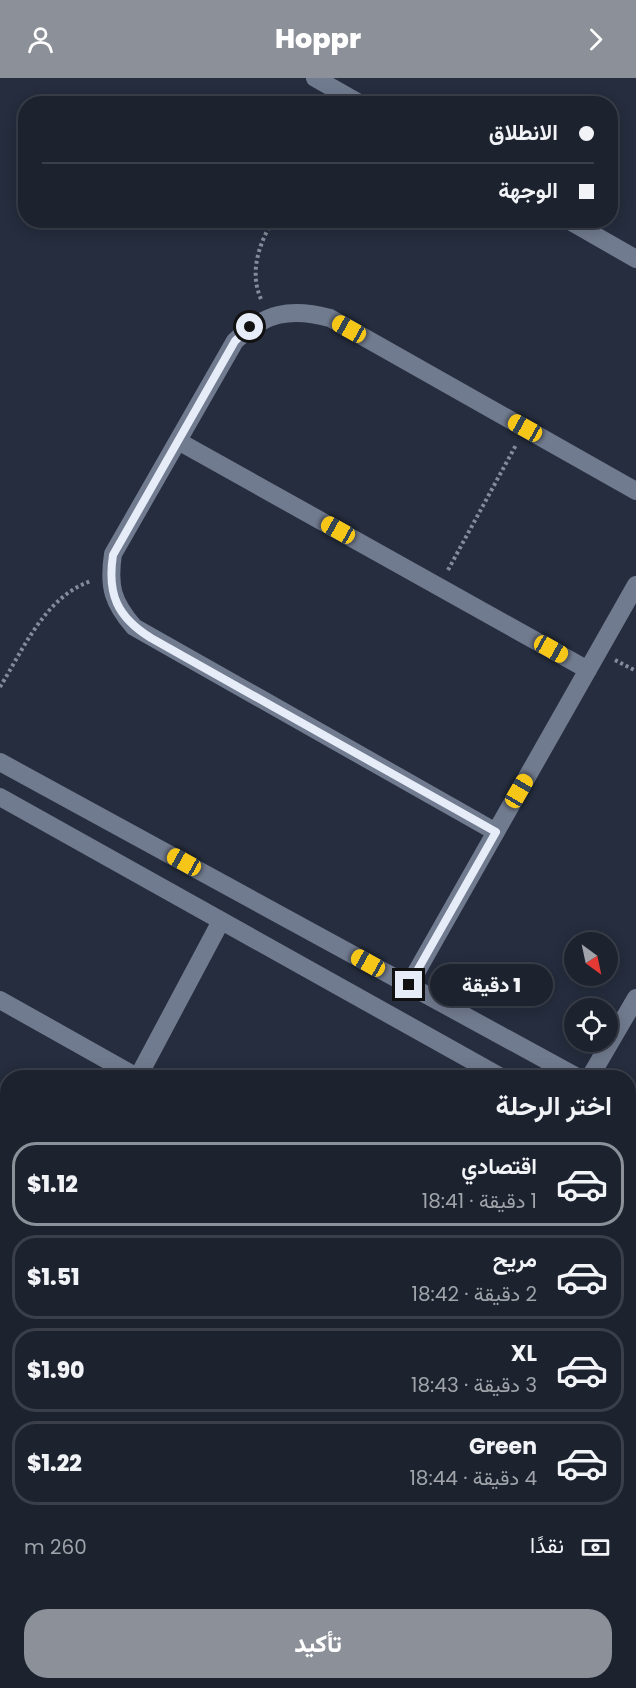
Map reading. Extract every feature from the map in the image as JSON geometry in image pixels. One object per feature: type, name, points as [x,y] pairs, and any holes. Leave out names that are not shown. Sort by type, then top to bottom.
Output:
[{"type":"street","points":[[315,78],[347,96]]},
{"type":"street","points":[[582,228],[636,259]]},
{"type":"street","points":[[496,832],[134,627],[122,612],[113,594],[110,574],[113,555],[235,341],[250,327],[268,317],[289,312],[310,312],[330,318],[636,491]]},
{"type":"street","points":[[178,441],[588,670]]},
{"type":"street","points":[[409,985],[636,585]]},
{"type":"street","points":[[0,762],[564,1070]]},
{"type":"street","points":[[0,797],[488,1070]]},
{"type":"street","points":[[141,1070],[221,921]]},
{"type":"street","points":[[594,1070],[636,998]]},
{"type":"street","points":[[0,1000],[125,1070]]},
{"type":"path","points":[[268,228],[261,241],[255,269],[258,295],[268,317]]},
{"type":"path","points":[[439,586],[525,428]]},
{"type":"path","points":[[0,687],[50,608],[69,590],[110,574]]},
{"type":"route","points":[[250,327],[235,341],[113,555],[110,574],[113,594],[122,612],[134,627],[151,638],[496,832],[409,985]]}]
